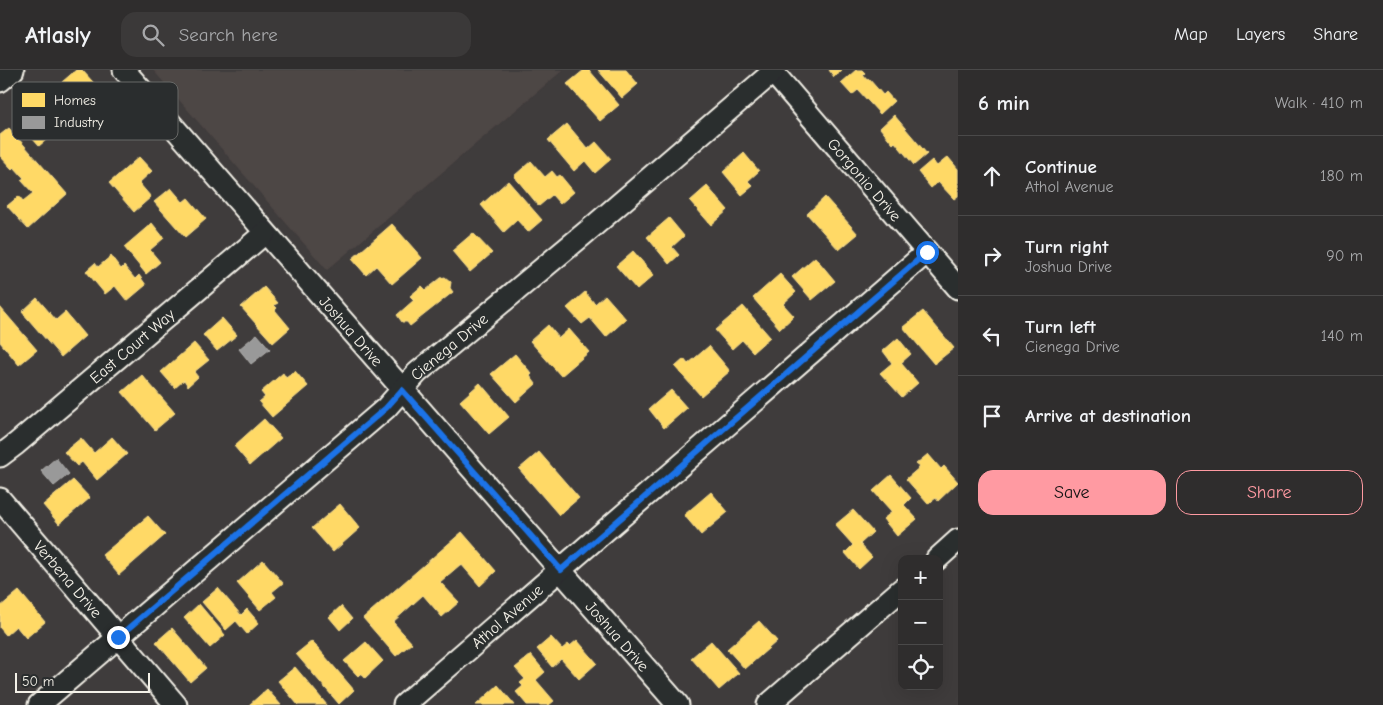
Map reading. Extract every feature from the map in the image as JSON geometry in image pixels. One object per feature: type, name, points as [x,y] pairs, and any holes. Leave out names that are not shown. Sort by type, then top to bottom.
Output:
[{"type":"street","points":[[0,81],[13,70]]},
{"type":"street","name":"Joshua Drive","points":[[124,70],[134,82]]},
{"type":"street","name":"Gorgonio Drive","points":[[772,71],[958,288]]},
{"type":"street","name":"Cienega Drive","points":[[39,705],[386,408],[417,373],[588,230],[772,71]]},
{"type":"street","name":"Joshua Drive","points":[[178,132],[678,705]]},
{"type":"street","name":"East Court Way","points":[[0,456],[265,233]]},
{"type":"street","name":"Athol Avenue","points":[[404,705],[927,252]]},
{"type":"street","name":"Verbena Drive","points":[[0,499],[176,705]]},
{"type":"street","points":[[941,555],[958,540]]},
{"type":"street","points":[[768,705],[898,592]]},
{"type":"shaded area","points":[[153,70],[563,70],[327,270],[178,99],[178,82],[163,82]]},
{"type":"building: Homes","points":[[76,70],[82,70],[93,82],[62,82]]},
{"type":"building: Homes","points":[[584,70],[589,70],[619,105],[600,121],[567,84]]},
{"type":"building: Homes","points":[[598,70],[626,70],[638,84],[622,98]]},
{"type":"building: Homes","points":[[829,70],[842,70],[834,77]]},
{"type":"building: Homes","points":[[856,70],[862,70],[867,80],[869,79],[883,95],[886,92],[894,101],[880,114],[858,90],[852,95],[841,83]]},
{"type":"building: Homes","points":[[894,115],[927,154],[914,165],[895,142],[893,144],[880,128]]},
{"type":"building: Homes","points":[[567,124],[588,149],[596,142],[611,159],[595,173],[585,161],[574,171],[548,140]]},
{"type":"building: Homes","points":[[9,128],[12,131],[12,140],[20,140],[67,194],[28,229],[7,206],[19,196],[23,201],[33,193],[21,180],[24,178],[0,156],[0,135]]},
{"type":"building: Homes","points":[[34,140],[46,140],[39,146]]},
{"type":"building: Homes","points":[[744,153],[759,171],[748,181],[753,186],[742,195],[723,172]]},
{"type":"building: Homes","points":[[139,157],[152,171],[139,183],[151,197],[134,212],[109,183]]},
{"type":"building: Homes","points":[[948,157],[958,169],[958,196],[954,199],[938,182],[931,188],[918,172],[932,160],[937,166]]},
{"type":"building: Homes","points":[[531,161],[545,177],[552,171],[557,177],[560,175],[574,192],[560,204],[552,195],[539,206],[514,176]]},
{"type":"building: Homes","points":[[508,181],[542,220],[528,232],[517,220],[504,232],[481,205]]},
{"type":"building: Homes","points":[[707,186],[728,210],[711,225],[690,201]]},
{"type":"building: Homes","points":[[171,188],[183,202],[188,198],[206,219],[185,237],[154,202]]},
{"type":"building: Homes","points":[[825,197],[858,234],[839,250],[807,214]]},
{"type":"building: Homes","points":[[669,218],[684,236],[672,247],[679,255],[669,264],[647,237]]},
{"type":"building: Homes","points":[[152,223],[164,238],[150,250],[160,262],[146,274],[124,247]]},
{"type":"building: Homes","points":[[392,224],[422,258],[392,284],[376,266],[366,275],[352,259]]},
{"type":"building: Homes","points":[[473,233],[492,253],[470,272],[452,251]]},
{"type":"building: Homes","points":[[633,251],[654,275],[637,290],[616,266]]},
{"type":"building: Homes","points":[[111,256],[121,269],[124,266],[135,279],[139,275],[146,285],[127,301],[115,286],[105,294],[86,271],[95,263],[98,267]]},
{"type":"building: Homes","points":[[815,257],[835,281],[812,300],[792,277]]},
{"type":"building: Homes","points":[[780,274],[796,292],[783,304],[794,316],[780,329],[753,298]]},
{"type":"building: Homes","points":[[445,277],[451,282],[450,288],[453,292],[410,326],[407,322],[402,322],[397,315],[414,300],[410,296],[422,286],[426,290]]},
{"type":"building: Homes","points":[[264,287],[278,303],[274,305],[277,308],[275,310],[290,328],[273,343],[241,307]]},
{"type":"building: Homes","points":[[585,292],[595,304],[605,295],[626,319],[606,337],[590,318],[582,324],[567,308]]},
{"type":"building: Homes","points":[[37,298],[56,320],[65,312],[85,336],[61,357],[22,312]]},
{"type":"building: Homes","points":[[743,306],[770,337],[753,352],[742,340],[732,349],[715,330]]},
{"type":"building: Homes","points":[[0,307],[37,350],[19,365],[0,342]]},
{"type":"building: Homes","points":[[923,311],[954,348],[934,364],[903,327]]},
{"type":"building: Homes","points":[[222,318],[237,335],[217,351],[203,335]]},
{"type":"building: Homes","points":[[548,325],[559,338],[569,329],[589,352],[561,376],[530,341]]},
{"type":"building: Homes","points":[[898,338],[911,354],[901,363],[918,383],[902,397],[880,373],[892,363],[883,351]]},
{"type":"building: Homes","points":[[194,343],[209,360],[194,372],[198,377],[188,386],[184,380],[175,388],[161,372]]},
{"type":"building: Homes","points":[[709,346],[730,371],[701,396],[675,367],[684,359],[688,364]]},
{"type":"building: Homes","points":[[515,354],[532,374],[530,376],[536,384],[516,402],[491,374]]},
{"type":"building: Homes","points":[[295,371],[308,386],[272,417],[259,402],[265,397],[261,392],[283,373],[286,378]]},
{"type":"building: Homes","points":[[142,375],[175,413],[155,430],[122,392]]},
{"type":"building: Homes","points":[[480,383],[509,417],[489,434],[460,401]]},
{"type":"building: Homes","points":[[671,390],[687,408],[664,428],[649,409]]},
{"type":"building: Homes","points":[[264,419],[281,438],[250,465],[234,446]]},
{"type":"building: Homes","points":[[112,437],[127,454],[97,480],[82,462],[77,466],[64,452],[81,438],[94,453]]},
{"type":"building: Homes","points":[[539,452],[579,498],[559,515],[519,469]]},
{"type":"building: Homes","points":[[928,454],[941,469],[944,466],[958,482],[938,501],[936,498],[928,504],[906,479],[920,467],[916,464]]},
{"type":"building: Homes","points":[[891,475],[911,498],[904,505],[917,519],[897,536],[883,519],[892,512],[873,491]]},
{"type":"building: Homes","points":[[73,480],[90,498],[59,524],[43,505]]},
{"type":"building: Homes","points":[[711,492],[728,512],[701,535],[684,515]]},
{"type":"building: Homes","points":[[340,504],[360,528],[333,552],[312,528]]},
{"type":"building: Homes","points":[[853,510],[873,532],[860,544],[872,557],[859,569],[845,553],[853,545],[835,525]]},
{"type":"building: Homes","points":[[148,516],[165,535],[119,575],[102,555]]},
{"type":"building: Homes","points":[[462,532],[496,571],[480,586],[461,564],[440,582],[459,602],[442,617],[423,595],[393,622],[412,643],[396,656],[363,618]]},
{"type":"building: Homes","points":[[263,560],[283,583],[272,592],[276,597],[260,610],[237,583]]},
{"type":"building: Homes","points":[[218,588],[241,615],[247,609],[259,623],[247,634],[236,621],[226,630],[202,602]]},
{"type":"building: Homes","points":[[19,591],[45,622],[26,638],[16,626],[6,635],[0,628],[0,607]]},
{"type":"building: Homes","points":[[199,604],[225,635],[210,648],[184,618]]},
{"type":"building: Homes","points":[[341,606],[352,619],[340,630],[329,617]]},
{"type":"building: Homes","points":[[759,621],[777,641],[745,669],[727,649]]},
{"type":"building: Homes","points":[[172,628],[206,668],[190,682],[156,642]]},
{"type":"building: Homes","points":[[551,637],[562,649],[568,644],[570,646],[577,640],[597,663],[579,679],[561,659],[552,667],[537,649]]},
{"type":"building: Homes","points":[[312,641],[354,690],[339,704],[296,654]]},
{"type":"building: Homes","points":[[711,641],[739,673],[719,690],[691,658]]},
{"type":"building: Homes","points":[[366,642],[383,661],[365,678],[361,673],[358,676],[344,661]]},
{"type":"building: Homes","points":[[531,655],[545,672],[536,680],[554,701],[549,705],[527,705],[516,692],[523,686],[520,683],[525,679],[515,668]]},
{"type":"building: Homes","points":[[295,667],[327,705],[298,705],[278,681]]},
{"type":"building: Homes","points":[[498,685],[515,705],[476,705]]},
{"type":"building: Homes","points":[[267,689],[281,705],[249,705]]},
{"type":"building: Industry","points":[[257,334],[270,349],[251,364],[239,349]]},
{"type":"building: Industry","points":[[56,458],[69,474],[54,486],[41,471]]},
{"type":"route","points":[[118,637],[386,408],[402,390],[561,570],[927,252]]}]
